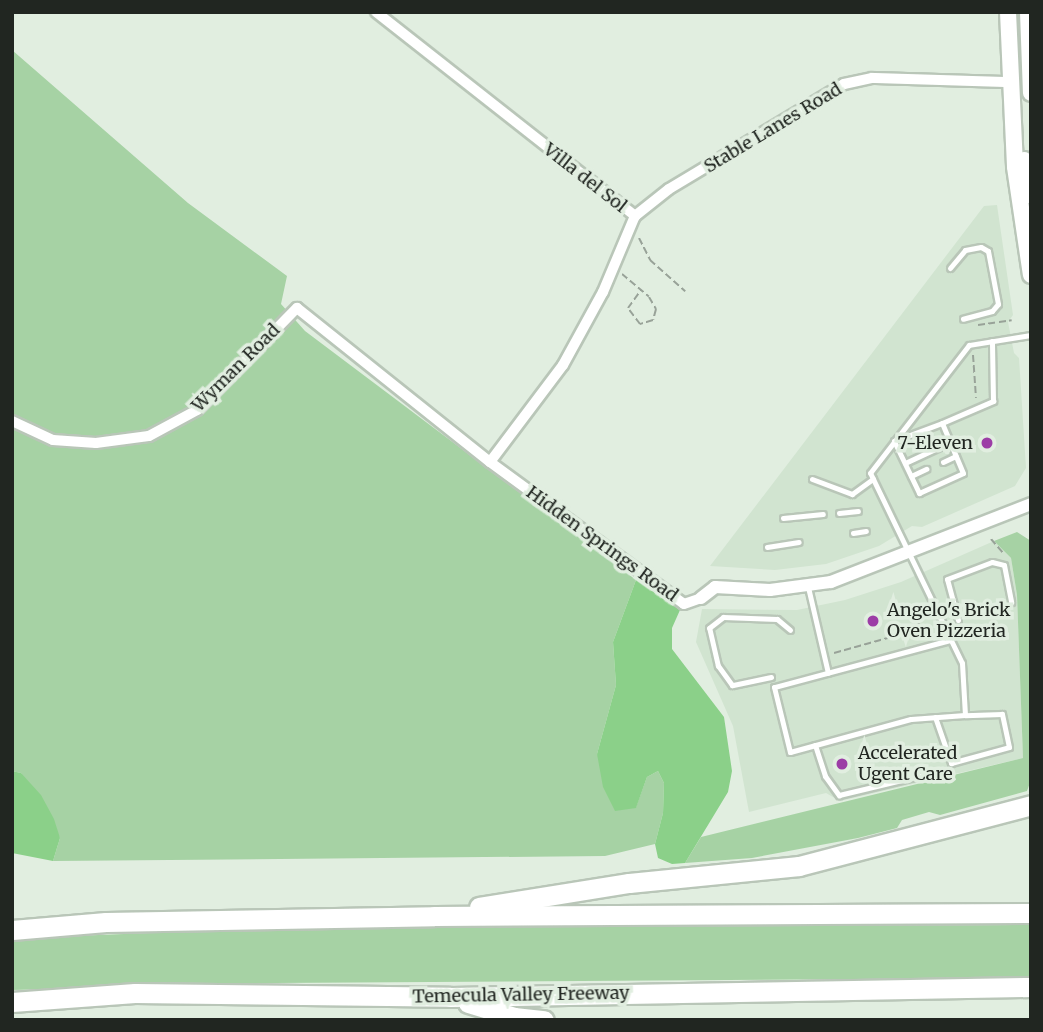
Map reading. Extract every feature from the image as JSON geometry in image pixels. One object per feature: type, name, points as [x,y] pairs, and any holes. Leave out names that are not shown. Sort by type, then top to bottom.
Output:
[{"type":"highway","points":[[434,916],[629,883],[799,866],[1031,805]]},
{"type":"highway","points":[[12,930],[106,922],[434,916],[1031,913]]},
{"type":"highway","name":"Temecula Valley Freeway","points":[[12,1002],[135,993],[450,997],[1031,987]]},
{"type":"highway","points":[[450,997],[514,1017],[544,1020]]},
{"type":"main road","points":[[1008,12],[1008,82],[1031,275]]},
{"type":"main road","points":[[1017,12],[1018,63],[1025,82],[1030,83]]},
{"type":"main road","points":[[1028,12],[1031,93]]},
{"type":"main road","points":[[1008,82],[1017,89],[1031,195]]},
{"type":"street","name":"Villa del Sol","points":[[376,12],[635,216],[614,266],[563,365],[490,462]]},
{"type":"street","name":"Stable Lanes Road","points":[[635,216],[669,189],[844,84],[872,78],[1008,82]]},
{"type":"street","name":"Hidden Springs Road","points":[[297,308],[490,462],[684,604],[701,598],[715,587],[807,587],[908,553],[1031,504]]},
{"type":"street","name":"Wyman Road","points":[[12,421],[54,440],[96,443],[149,436],[197,410],[297,308]]},
{"type":"lane","points":[[950,268],[965,250],[981,247],[988,251],[998,303],[992,311],[963,319]]},
{"type":"lane","points":[[965,715],[962,663],[870,472],[969,345],[1031,335]]},
{"type":"lane","points":[[894,441],[993,401],[992,341]]},
{"type":"lane","points":[[894,441],[919,493],[963,474],[942,423]]},
{"type":"lane","points":[[905,463],[950,442]]},
{"type":"lane","points":[[943,462],[956,456]]},
{"type":"lane","points":[[911,476],[926,470]]},
{"type":"lane","points":[[812,479],[852,494],[873,479]]},
{"type":"lane","points":[[839,513],[858,511]]},
{"type":"lane","points":[[783,518],[823,514]]},
{"type":"lane","points":[[853,533],[866,531]]},
{"type":"lane","points":[[767,547],[799,542]]},
{"type":"lane","points":[[958,620],[947,579],[992,562],[1004,565],[1011,602]]},
{"type":"lane","points":[[807,587],[828,673]]},
{"type":"lane","points":[[771,677],[732,685],[718,666],[709,628],[723,617],[777,619],[790,630]]},
{"type":"lane","points":[[934,717],[946,760],[951,763],[1009,747],[1002,714],[965,715],[934,717],[911,719],[790,752],[774,687],[950,640]]},
{"type":"lane","points":[[815,745],[825,776],[839,795],[927,774]]},
{"type":"path","points":[[628,228],[650,260],[685,291]]},
{"type":"path","points":[[614,266],[641,290],[656,309],[653,320],[640,324],[628,307],[641,290]]},
{"type":"path","points":[[972,325],[1012,320]]},
{"type":"path","points":[[973,354],[976,399]]},
{"type":"path","points":[[834,653],[920,629],[918,621],[923,619]]},
{"type":"path","points":[[967,634],[969,640]]},
{"type":"shaded area","points":[[997,205],[1013,315],[1008,322],[1014,353],[1019,358],[1026,468],[1015,486],[922,527],[912,526],[879,546],[826,564],[775,570],[710,566],[984,206]]},
{"type":"shaded area","points":[[994,541],[1011,558],[1017,595],[1023,758],[840,801],[826,793],[749,812],[733,726],[696,642],[702,609],[797,610],[845,600],[901,582]]},
{"type":"green space","points":[[12,50],[188,203],[287,276],[281,304],[305,331],[636,580],[613,642],[616,685],[597,754],[636,807],[647,777],[658,771],[664,783],[663,813],[655,844],[605,856],[53,861],[60,838],[21,773],[12,771]]},
{"type":"green space","points":[[1017,532],[1031,541],[1031,780],[1027,791],[940,815],[929,812],[902,820],[897,828],[858,838],[752,858],[685,863],[701,837],[1023,758],[1017,595],[1011,558],[994,541]]},
{"type":"green space","points":[[636,580],[680,610],[672,628],[672,649],[724,717],[732,771],[728,792],[685,863],[672,864],[658,858],[655,844],[663,813],[664,783],[658,771],[647,777],[636,808],[615,811],[603,787],[597,754],[616,685],[613,642]]},
{"type":"green space","points":[[12,771],[21,773],[41,795],[54,819],[60,838],[53,861],[12,853]]},
{"type":"green space","points":[[1031,925],[1031,978],[274,983],[12,990],[12,939],[23,938],[273,928]]},
{"type":"place","name":"7-Eleven","points":[[987,443]]},
{"type":"place","name":"Angelo's Brick Oven Pizzeria","points":[[873,621]]},
{"type":"place","name":"Accelerated Ugent Care","points":[[842,764]]}]
